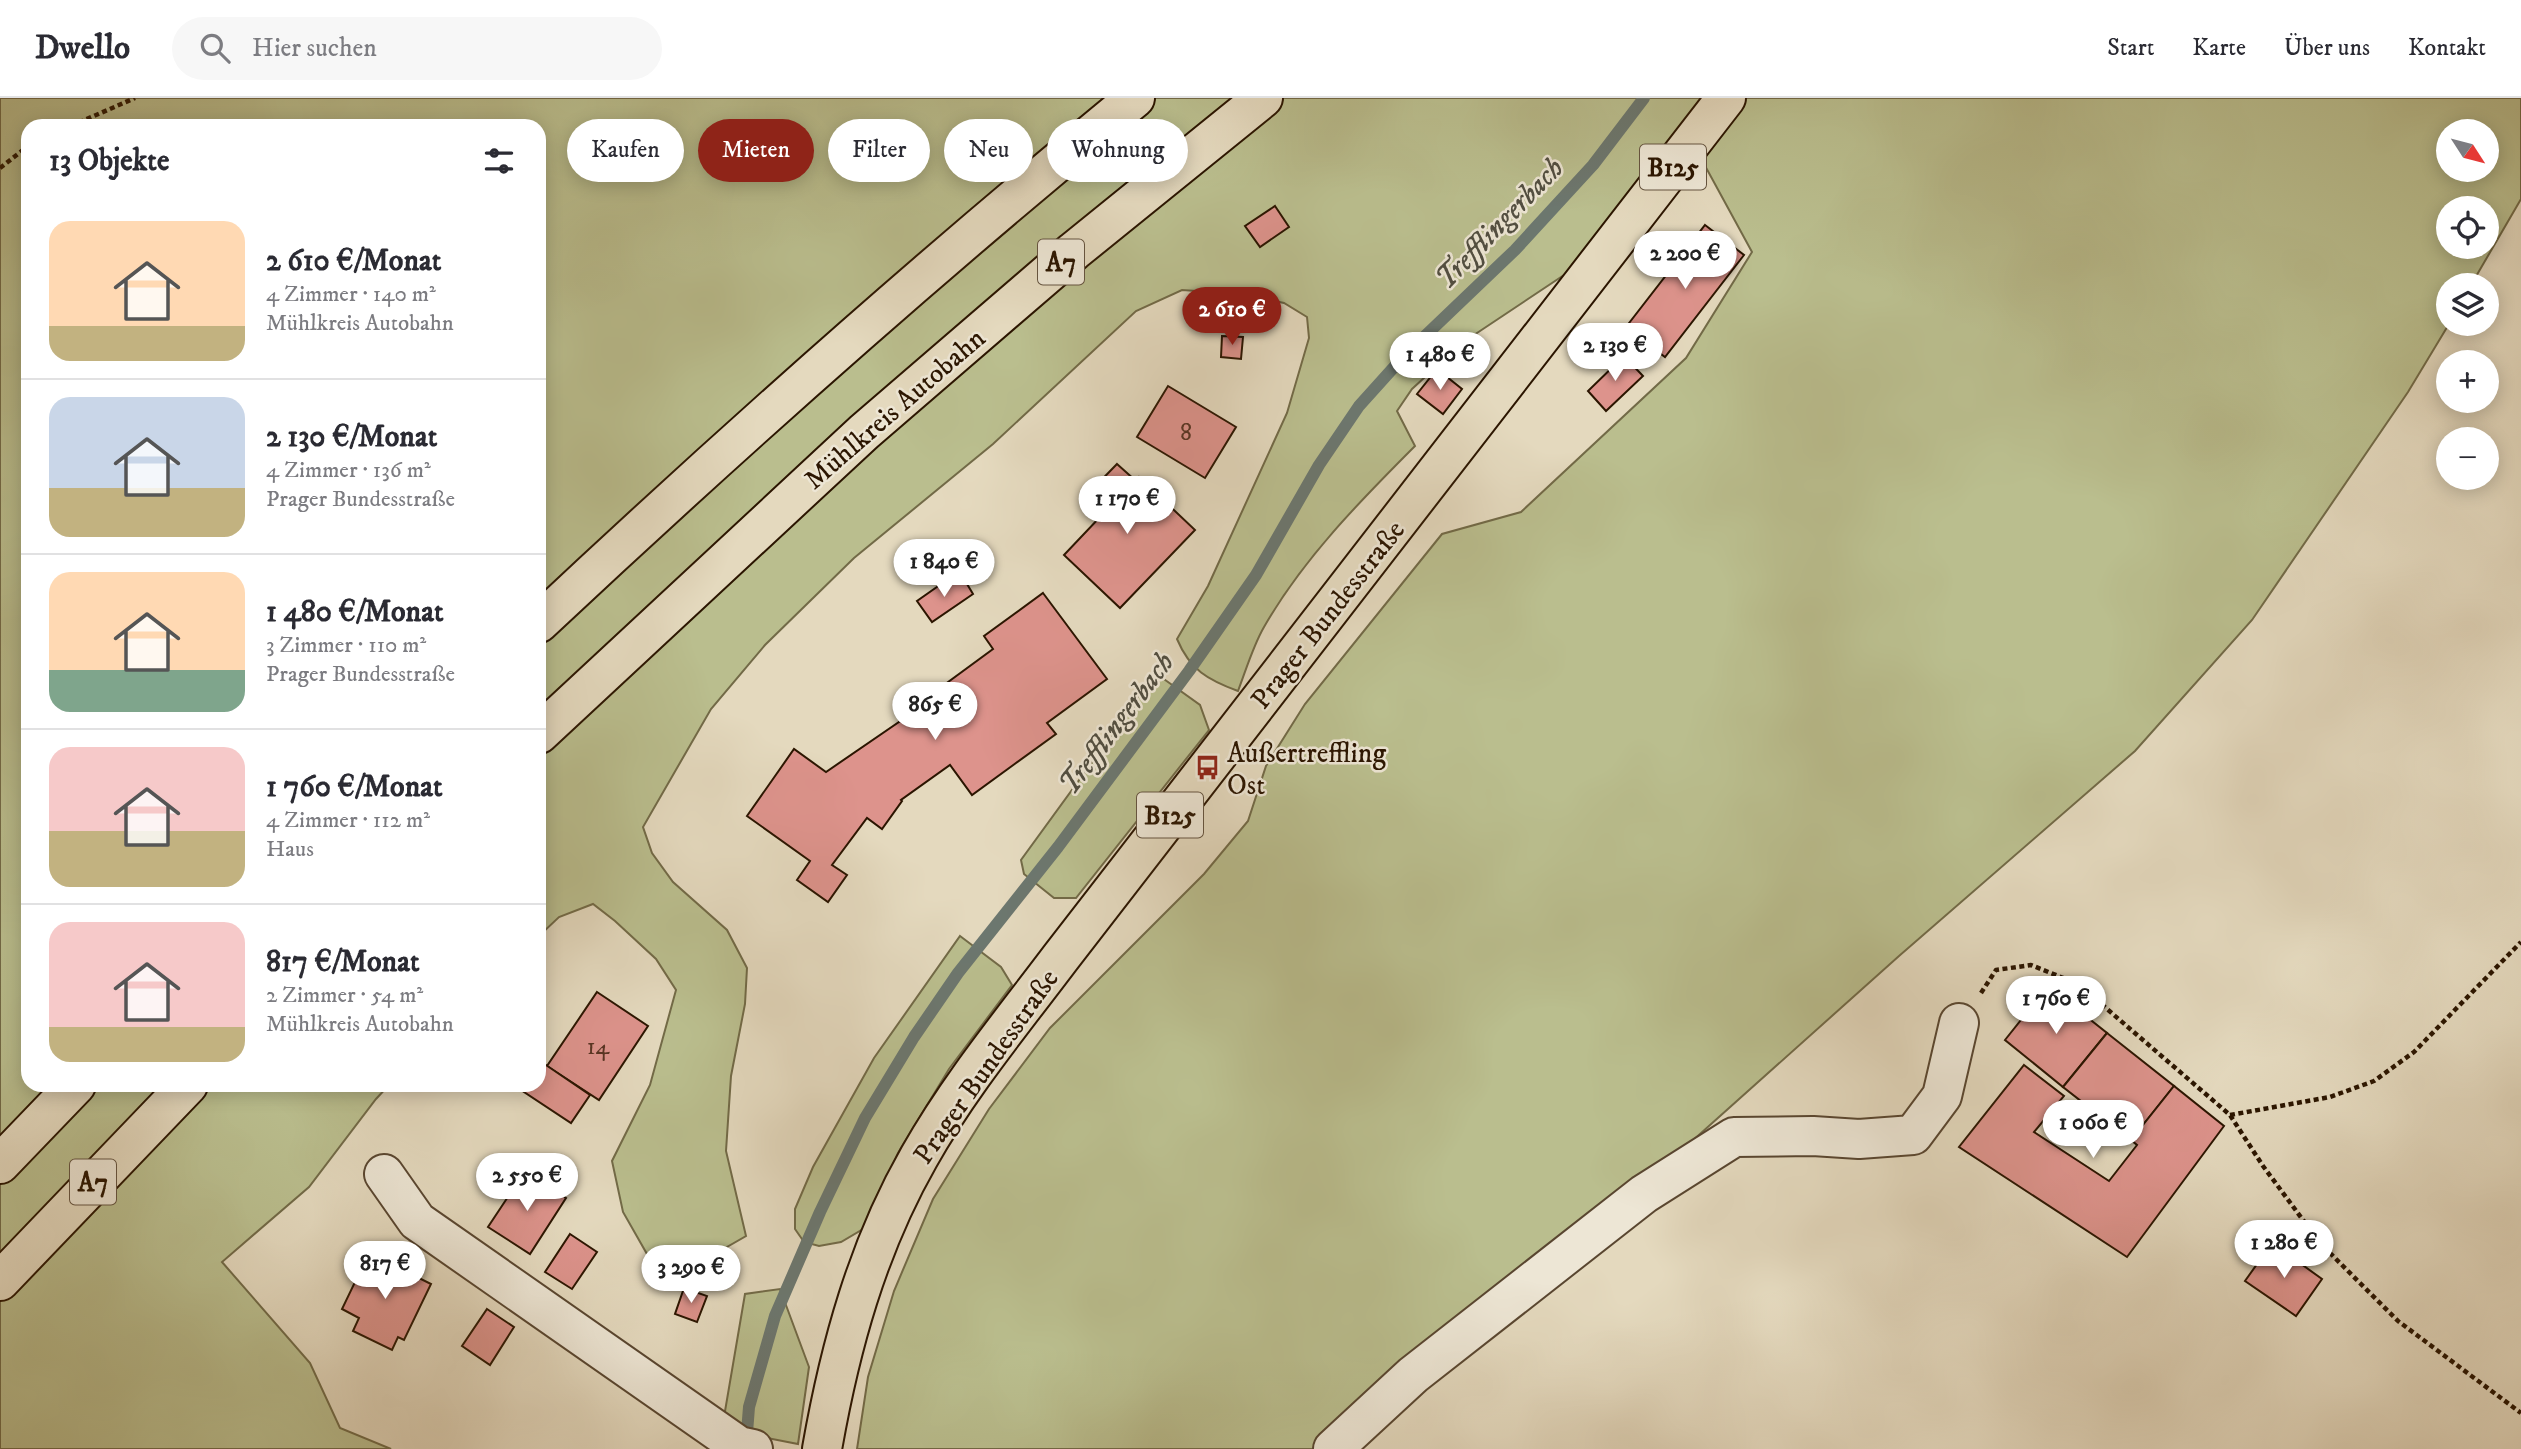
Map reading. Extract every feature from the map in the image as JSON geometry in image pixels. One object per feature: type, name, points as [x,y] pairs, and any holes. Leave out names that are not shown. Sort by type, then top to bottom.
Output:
[{"type":"main road","points":[[546,616],[811,373],[1035,180],[1135,98]]},
{"type":"main road","name":"Mühlkreis Autobahn","points":[[546,727],[864,432],[1074,251],[1264,98]]},
{"type":"main road","name":"Prager Bundesstraße","points":[[822,1449],[834,1382],[858,1295],[887,1220],[919,1157],[961,1090],[1069,946],[1726,98]]},
{"type":"main road","points":[[0,1164],[69,1092]]},
{"type":"main road","name":"A7","points":[[0,1281],[181,1092]]},
{"type":"street","points":[[1333,1449],[1413,1375],[1644,1194],[1734,1137],[1813,1136],[1859,1139],[1913,1135],[1942,1096],[1959,1023]]},
{"type":"street","points":[[384,1174],[417,1221],[746,1447]]},
{"type":"path","points":[[87,119],[135,98]]},
{"type":"path","points":[[0,168],[21,152]]},
{"type":"path","points":[[2230,1115],[2330,1097],[2374,1082],[2414,1052],[2521,942]]},
{"type":"path","points":[[1959,1023],[1996,970],[2031,965],[2078,984],[2230,1115],[2263,1166],[2320,1243],[2398,1321],[2521,1413]]},
{"type":"green space","points":[[0,98],[2521,98],[2521,199],[2499,237],[2499,196],[2436,196],[2436,259],[2486,259],[2478,273],[2436,273],[2436,336],[2442,336],[2408,392],[2252,620],[2135,751],[1899,956],[1681,1151],[1318,1449],[857,1449],[868,1377],[894,1291],[933,1199],[989,1109],[1050,1028],[1204,874],[1248,821],[1266,766],[1305,704],[1442,534],[1521,512],[1686,358],[1752,252],[1685,129],[1573,269],[1462,343],[1412,389],[1397,411],[1415,446],[1353,510],[1296,578],[1260,634],[1238,691],[1201,672],[1188,659],[1177,639],[1208,586],[1287,413],[1309,338],[1307,317],[1284,303],[1242,294],[1182,290],[1136,311],[993,444],[854,558],[765,645],[711,709],[643,827],[652,853],[673,882],[727,930],[747,968],[745,1004],[731,1076],[726,1151],[746,1236],[699,1263],[647,1254],[623,1212],[612,1161],[650,1085],[676,990],[656,959],[593,904],[559,917],[546,929],[546,119],[21,119],[21,1092],[382,1092],[309,1187],[222,1262],[310,1363],[340,1428],[391,1449],[0,1449]]},
{"type":"green space","points":[[1161,677],[1200,705],[1209,730],[1076,898],[1054,898],[1024,874],[1021,860],[1150,679]]},
{"type":"green space","points":[[960,936],[1001,967],[1012,985],[949,1069],[898,1153],[863,1229],[841,1242],[819,1246],[804,1242],[795,1229],[795,1209],[813,1167],[874,1058]]},
{"type":"green space","points":[[780,1289],[809,1367],[798,1444],[752,1435],[724,1417],[745,1294]]},
{"type":"building","points":[[1275,206],[1289,227],[1260,247],[1245,226]]},
{"type":"building","points":[[1705,225],[1744,255],[1665,357],[1626,327]]},
{"type":"building","points":[[1222,336],[1243,337],[1241,359],[1221,357]]},
{"type":"building","points":[[1624,356],[1643,376],[1606,411],[1588,391]]},
{"type":"building","points":[[1437,369],[1462,389],[1443,414],[1417,394]]},
{"type":"building","points":[[1168,386],[1236,427],[1205,478],[1137,437]]},
{"type":"building","points":[[1117,464],[1136,481],[1139,477],[1195,530],[1120,608],[1064,555],[1101,516],[1083,499]]},
{"type":"building","points":[[944,582],[967,584],[973,594],[932,622],[917,601]]},
{"type":"building","points":[[1043,593],[1107,679],[1047,723],[1056,734],[972,795],[950,765],[901,800],[882,829],[867,818],[832,865],[847,875],[828,902],[797,880],[810,861],[747,816],[794,749],[826,772],[912,713],[910,710],[993,649],[984,636]]},
{"type":"building","points":[[2048,986],[2107,1033],[2063,1087],[2005,1040]]},
{"type":"building","points":[[597,992],[648,1026],[599,1100],[547,1066]]},
{"type":"building","points":[[2107,1033],[2174,1086],[2131,1140],[2063,1087]]},
{"type":"building","points":[[546,1065],[590,1095],[571,1123],[524,1092],[546,1092]]},
{"type":"building","points":[[2024,1065],[2064,1096],[2034,1132],[2109,1181],[2137,1145],[2131,1140],[2174,1086],[2224,1126],[2127,1257],[1959,1147]]},
{"type":"building","points":[[525,1171],[566,1198],[530,1254],[488,1227]]},
{"type":"building","points":[[570,1234],[597,1252],[572,1289],[545,1272]]},
{"type":"building","points":[[2272,1243],[2322,1279],[2296,1316],[2245,1281]]},
{"type":"building","points":[[369,1253],[431,1284],[404,1340],[398,1337],[392,1350],[353,1331],[359,1318],[342,1309]]},
{"type":"building","points":[[684,1288],[707,1296],[697,1322],[675,1314]]},
{"type":"building","points":[[487,1309],[514,1327],[490,1365],[462,1346]]},
{"type":"waterway","name":"Trefflingerbach","points":[[746,1445],[749,1407],[775,1316],[865,1118],[914,1037],[958,973],[1058,847],[1189,671],[1256,575],[1319,465],[1359,406],[1404,356],[1515,250],[1593,165],[1644,98]]},
{"type":"place","name":"Außertreffling Ost","points":[[1207,768]]}]
